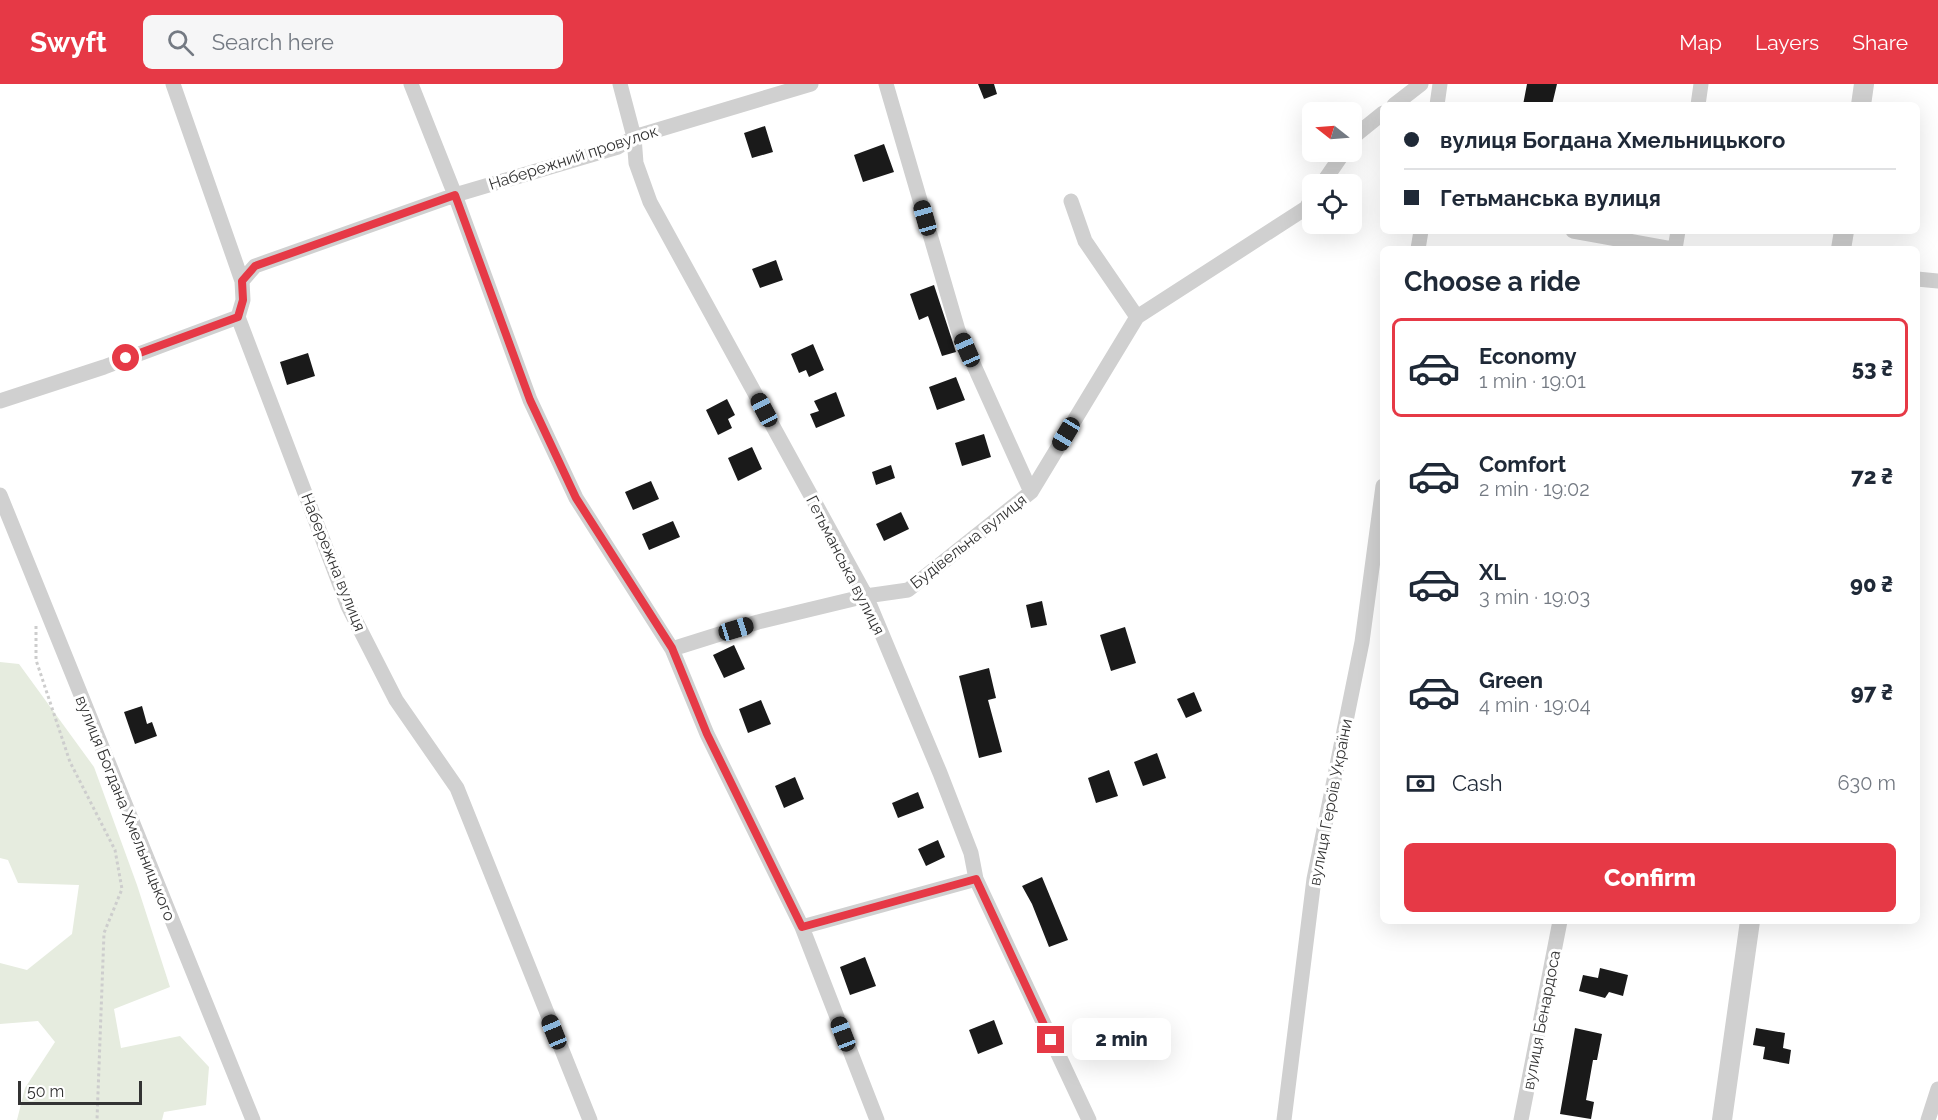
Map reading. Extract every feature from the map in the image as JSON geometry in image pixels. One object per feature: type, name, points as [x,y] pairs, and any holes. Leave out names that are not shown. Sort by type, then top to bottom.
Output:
[{"type":"street","name":"Набережна вулиця","points":[[173,84],[242,281],[243,300],[238,317],[348,606],[396,700],[457,788],[590,1120]]},
{"type":"street","points":[[411,84],[455,195],[530,400],[576,498],[672,648],[707,734],[802,927],[877,1120]]},
{"type":"street","name":"Гетьманська вулиця","points":[[620,84],[634,137],[636,163],[650,202],[866,596],[940,772],[971,853],[976,879],[1089,1120]]},
{"type":"street","name":"Набережний провулок","points":[[242,281],[255,266],[455,195],[618,147],[634,137],[811,84]]},
{"type":"street","points":[[886,84],[958,330],[1031,492]]},
{"type":"street","points":[[1398,102],[1421,84]]},
{"type":"street","points":[[1437,102],[1440,84]]},
{"type":"street","points":[[1698,102],[1701,84]]},
{"type":"street","points":[[1862,102],[1864,84]]},
{"type":"street","points":[[1362,129],[1380,115]]},
{"type":"street","points":[[1071,201],[1085,241],[1137,317]]},
{"type":"street","name":"Будівельна вулиця","points":[[672,648],[758,622],[866,596],[908,590],[1031,492],[1137,317],[1302,211]]},
{"type":"street","points":[[1590,234],[1657,246]]},
{"type":"street","points":[[1920,279],[1938,281]]},
{"type":"street","points":[[0,401],[104,367],[238,317]]},
{"type":"street","name":"вулиця Богдана Хмельницького","points":[[0,495],[253,1120]]},
{"type":"street","name":"вулиця Героїв України","points":[[1284,1120],[1314,879],[1362,642],[1380,508]]},
{"type":"street","points":[[802,927],[976,879]]},
{"type":"street","name":"вулиця Бенардоса","points":[[1521,1120],[1559,924]]},
{"type":"street","points":[[1722,1120],[1750,924]]},
{"type":"street","points":[[1928,1120],[1938,1089]]},
{"type":"path","points":[[35,616],[36,660],[70,762],[115,850],[122,890],[104,933],[97,1120]]},
{"type":"shaded area","points":[[0,662],[19,664],[94,767],[137,885],[170,987],[114,1009],[121,1048],[180,1036],[209,1067],[206,1105],[164,1112],[162,1120],[17,1120],[25,1088],[55,1042],[38,1021],[0,1024],[0,963],[27,970],[72,934],[79,885],[18,883],[8,860],[0,858]]},
{"type":"building","points":[[978,84],[994,84],[997,94],[984,99]]},
{"type":"building","points":[[1527,84],[1557,84],[1553,102],[1524,102]]},
{"type":"building","points":[[765,126],[773,152],[752,158],[744,133]]},
{"type":"building","points":[[884,144],[894,172],[863,182],[854,155]]},
{"type":"building","points":[[776,260],[783,280],[760,288],[752,269]]},
{"type":"building","points":[[934,285],[956,352],[942,356],[928,316],[919,320],[910,294]]},
{"type":"building","points":[[813,344],[824,370],[809,377],[806,370],[799,373],[791,354]]},
{"type":"building","points":[[308,353],[315,376],[287,385],[280,362]]},
{"type":"building","points":[[956,377],[965,400],[937,410],[929,387]]},
{"type":"building","points":[[836,392],[845,416],[816,428],[810,414],[819,411],[814,401]]},
{"type":"building","points":[[727,399],[735,415],[728,419],[732,428],[718,435],[706,410]]},
{"type":"building","points":[[984,434],[991,457],[962,466],[955,443]]},
{"type":"building","points":[[752,447],[762,469],[738,481],[728,458]]},
{"type":"building","points":[[891,465],[895,478],[876,485],[872,472]]},
{"type":"building","points":[[651,481],[659,499],[633,510],[625,492]]},
{"type":"building","points":[[901,512],[909,529],[884,541],[876,524]]},
{"type":"building","points":[[673,521],[680,537],[649,550],[642,534]]},
{"type":"building","points":[[1042,601],[1047,625],[1031,628],[1026,605]]},
{"type":"building","points":[[1125,627],[1136,663],[1111,671],[1100,635]]},
{"type":"building","points":[[734,645],[745,669],[724,678],[713,655]]},
{"type":"building","points":[[989,668],[996,698],[988,700],[1002,752],[979,758],[959,676]]},
{"type":"building","points":[[1194,692],[1202,711],[1186,718],[1177,699]]},
{"type":"building","points":[[761,700],[771,724],[748,733],[739,709]]},
{"type":"building","points":[[142,706],[147,724],[152,722],[157,736],[135,744],[124,712]]},
{"type":"building","points":[[1157,753],[1166,778],[1143,786],[1134,762]]},
{"type":"building","points":[[1109,770],[1118,796],[1096,803],[1088,778]]},
{"type":"building","points":[[795,777],[804,799],[784,808],[775,786]]},
{"type":"building","points":[[918,792],[924,808],[898,818],[892,803]]},
{"type":"building","points":[[938,840],[945,857],[926,866],[918,849]]},
{"type":"building","points":[[1042,877],[1068,940],[1049,947],[1032,904],[1022,886]]},
{"type":"building","points":[[865,957],[876,986],[850,995],[840,967]]},
{"type":"building","points":[[1600,968],[1628,975],[1623,996],[1609,992],[1605,998],[1579,991],[1583,975],[1598,978]]},
{"type":"building","points":[[994,1020],[1003,1044],[978,1054],[969,1030]]},
{"type":"building","points":[[1575,1028],[1602,1034],[1597,1060],[1593,1060],[1586,1100],[1594,1102],[1591,1119],[1560,1114]]},
{"type":"building","points":[[1756,1028],[1785,1033],[1783,1048],[1791,1050],[1789,1064],[1763,1059],[1765,1047],[1753,1045]]},
{"type":"route","points":[[126,358],[238,317],[243,300],[242,281],[255,266],[455,195],[530,400],[576,498],[672,648],[707,734],[802,927],[976,879],[1051,1040]]}]
